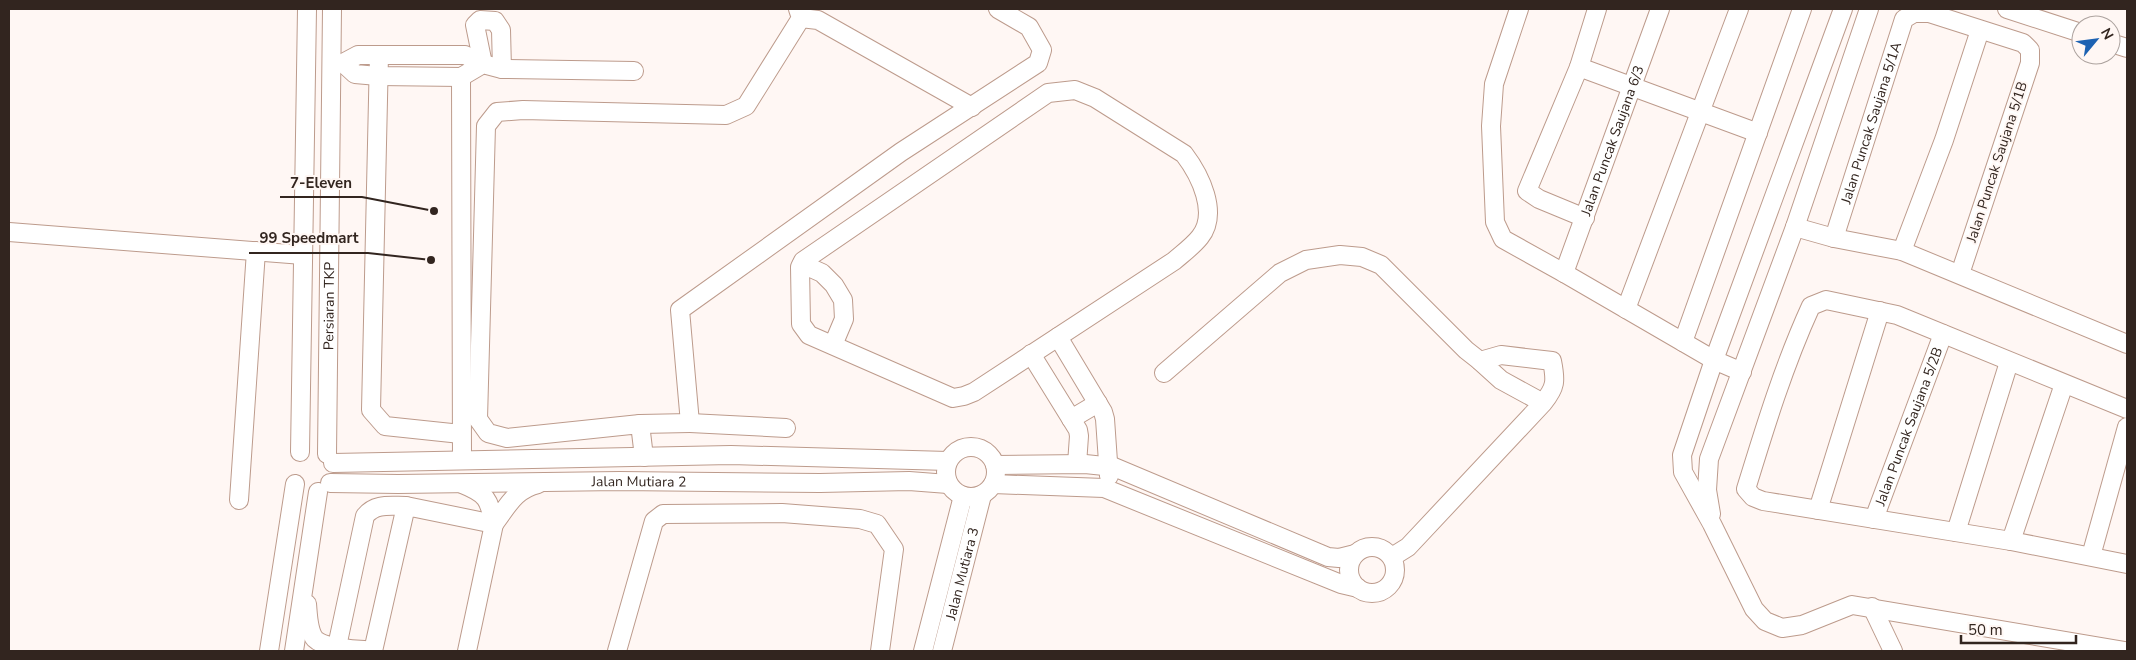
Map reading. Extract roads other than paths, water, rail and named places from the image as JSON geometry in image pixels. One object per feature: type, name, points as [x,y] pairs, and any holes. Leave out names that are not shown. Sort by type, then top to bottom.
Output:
[{"type":"street","name":"Persiaran TKP","points":[[270,651],[295,468],[303,255],[307,9]]},
{"type":"street","name":"Persiaran TKP","points":[[330,459],[337,63],[332,9]]},
{"type":"street","points":[[690,423],[680,310],[901,152],[1038,63],[1042,50],[1029,27],[998,9]]},
{"type":"street","points":[[1519,9],[1494,84],[1491,126],[1495,222],[1503,239],[1714,360],[1742,372]]},
{"type":"street","points":[[1585,218],[1539,199],[1528,191],[1579,67],[1597,9]]},
{"type":"street","name":"Jalan Puncak Saujana 6/3","points":[[1564,273],[1634,86],[1660,9]]},
{"type":"street","points":[[1626,309],[1738,9]]},
{"type":"street","points":[[1683,342],[1802,9]]},
{"type":"street","points":[[1843,9],[1714,360],[1682,455],[1683,472],[1712,524],[1754,609],[1765,622],[1782,628],[1802,626],[1852,605],[2125,651]]},
{"type":"street","points":[[2007,9],[2053,16],[2071,27]]},
{"type":"street","points":[[1712,524],[1707,490],[1708,459],[1795,227],[1870,12]]},
{"type":"street","points":[[786,428],[690,423],[640,424],[506,438],[488,433],[478,418],[486,126],[497,112],[523,110],[726,115],[746,106],[799,13],[818,20],[972,106]]},
{"type":"street","name":"Jalan Puncak Saujana 5/1A","points":[[1834,238],[1904,19],[1914,14],[1929,13],[1980,30]]},
{"type":"street","points":[[483,64],[475,25],[480,20],[495,21],[502,30],[502,69]]},
{"type":"street","points":[[1902,251],[1944,140],[1980,30]]},
{"type":"street","name":"Jalan Puncak Saujana 5/1B","points":[[1960,274],[2030,63],[2030,50],[2023,42],[1980,30]]},
{"type":"street","points":[[337,63],[358,55],[465,56],[483,64],[502,69],[634,71]]},
{"type":"street","points":[[379,55],[371,410],[385,426],[461,434]]},
{"type":"street","points":[[337,63],[355,74],[461,77],[483,64]]},
{"type":"street","points":[[1579,67],[1758,133]]},
{"type":"street","points":[[461,77],[462,460]]},
{"type":"street","points":[[1075,90],[1095,98],[1184,154],[1196,172],[1208,205],[1209,214],[1200,237],[1174,261],[974,392],[953,398],[809,335],[801,324],[802,264],[808,257],[1048,93],[1075,90]]},
{"type":"street","points":[[1795,227],[1834,238],[1902,251],[2127,344]]},
{"type":"street","points":[[9,232],[303,255]]},
{"type":"street","points":[[239,500],[256,251]]},
{"type":"street","points":[[1164,373],[1280,273],[1306,260],[1340,255],[1362,257],[1381,265],[1466,350],[1501,380],[1543,403]]},
{"type":"street","points":[[802,264],[822,273],[834,285],[842,300],[844,319],[833,345]]},
{"type":"street","points":[[2127,409],[1898,315],[1826,300],[1811,306],[1794,344],[1767,419],[1746,488],[1752,497],[1763,501],[2011,541],[2127,564]]},
{"type":"street","points":[[1818,510],[1880,311]]},
{"type":"street","name":"Jalan Puncak Saujana 5/2B","points":[[1874,518],[1943,334]]},
{"type":"street","points":[[1058,337],[1098,403],[1105,419],[1110,490]]},
{"type":"street","points":[[1031,354],[1071,419],[1079,436],[1077,464]]},
{"type":"street","points":[[1392,557],[1408,547],[1553,391],[1555,376],[1552,361],[1501,355],[1480,361]]},
{"type":"street","points":[[1956,532],[2009,362]]},
{"type":"street","points":[[2011,541],[2064,384]]},
{"type":"street","points":[[1071,419],[1098,403]]},
{"type":"street","points":[[640,424],[644,458]]},
{"type":"street","points":[[2091,556],[2127,427]]},
{"type":"street","points":[[974,447],[989,454],[995,465],[996,476],[988,489],[975,497],[963,496],[953,490],[948,484],[946,476],[948,461],[959,449],[974,447]]},
{"type":"street","points":[[294,651],[304,579],[324,487],[333,477],[330,459],[314,449],[295,468],[306,491],[324,487]]},
{"type":"street","name":"Jalan Mutiara 2","points":[[330,459],[462,460],[731,455],[948,461]]},
{"type":"street","points":[[995,465],[1077,464],[1114,467],[1328,557],[1339,558],[1355,554]]},
{"type":"street","points":[[494,524],[516,493],[528,486],[548,481]]},
{"type":"street","name":"Jalan Mutiara 2","points":[[324,487],[548,481],[820,483],[909,481],[948,484]]},
{"type":"street","points":[[460,483],[477,490],[486,497],[491,504],[494,524],[467,651]]},
{"type":"street","points":[[988,489],[1091,487],[1110,490],[1341,584],[1369,593],[1376,593],[1389,586],[1396,572],[1392,557],[1387,551],[1372,546],[1364,547],[1355,554],[1349,565],[1349,573],[1351,580],[1358,588]]},
{"type":"street","name":"Jalan Mutiara 3","points":[[942,651],[988,489]]},
{"type":"street","name":"Jalan Mutiara 3","points":[[923,651],[963,496]]},
{"type":"street","points":[[304,579],[309,623],[315,638],[337,649],[373,651],[406,506]]},
{"type":"street","points":[[337,649],[364,516],[370,508],[406,506],[494,524]]},
{"type":"street","points":[[617,651],[654,521],[663,514],[782,513],[860,519],[877,524],[894,550],[880,651]]},
{"type":"street","points":[[1872,607],[1893,651]]},
{"type":"street","points":[[273,624],[297,630]]},
{"type":"place","name":"7-Eleven","points":[[434,211]]},
{"type":"place","name":"99 Speedmart","points":[[431,260]]}]
